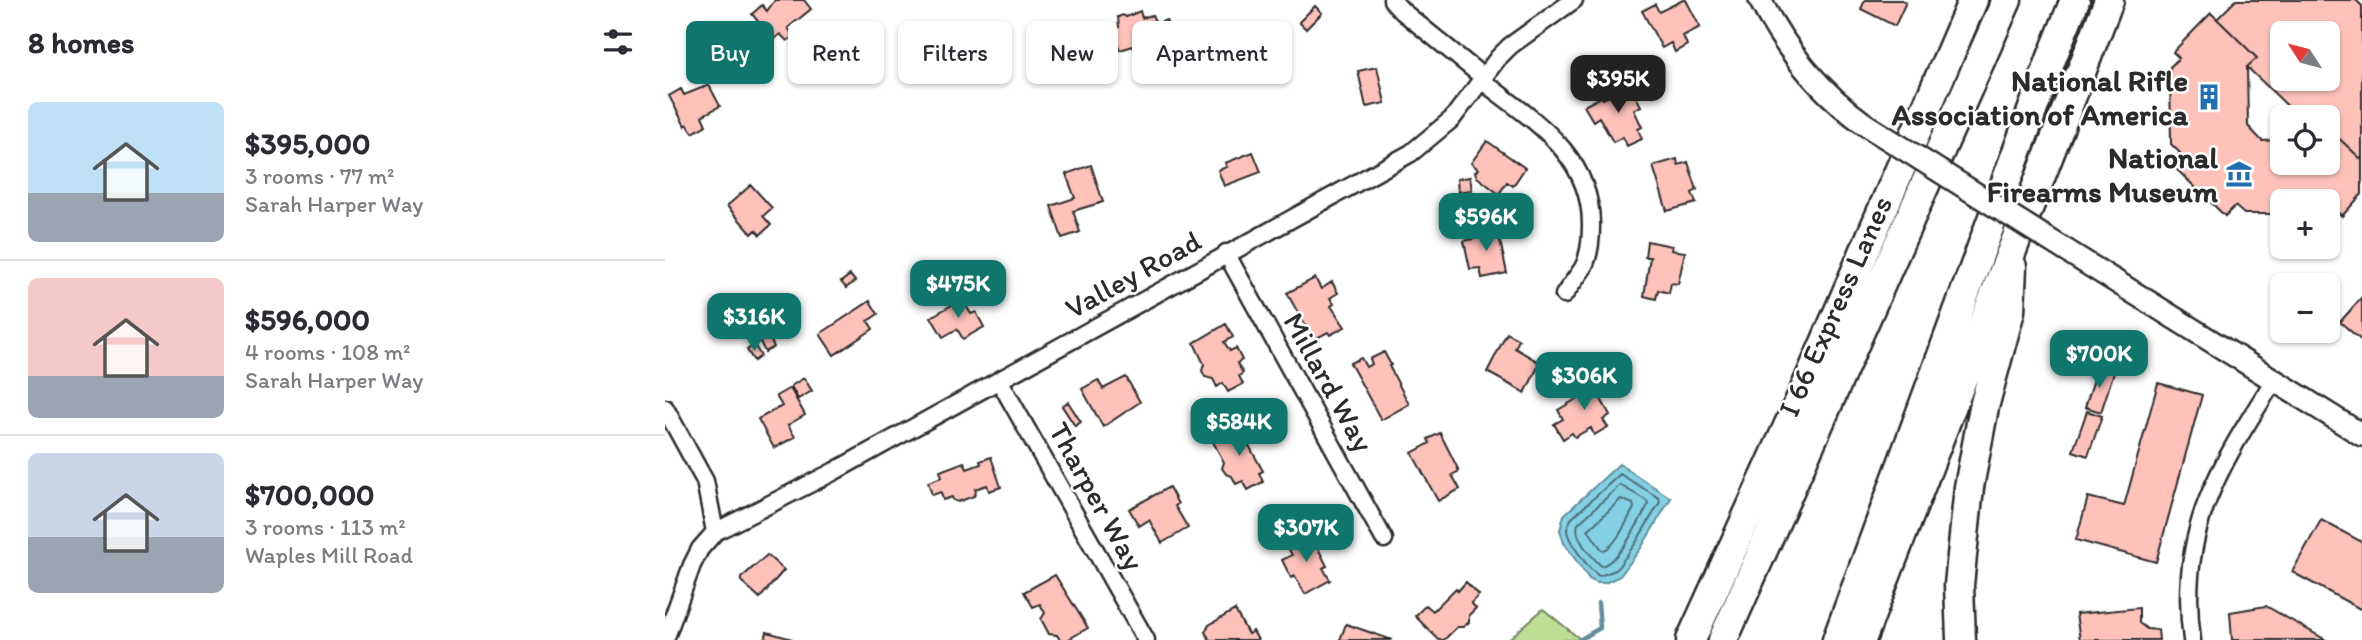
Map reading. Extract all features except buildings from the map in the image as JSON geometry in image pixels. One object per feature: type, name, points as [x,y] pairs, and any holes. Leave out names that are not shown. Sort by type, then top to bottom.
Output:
[{"type":"highway","points":[[1691,640],[1806,387],[1973,0]]},
{"type":"highway","name":"I 66 Express Lanes","points":[[1723,640],[2007,0]]},
{"type":"highway","points":[[1837,640],[2075,0]]},
{"type":"highway","points":[[1861,640],[2109,0]]},
{"type":"highway","points":[[1961,640],[1959,585],[1969,486],[1984,407],[2010,311],[2013,244]]},
{"type":"highway","points":[[1744,640],[1829,436],[1853,343]]},
{"type":"main road","points":[[1760,0],[1792,52],[1818,84],[1866,125],[2362,435]]},
{"type":"street","points":[[1392,0],[1557,140],[1568,154],[1585,189],[1591,214],[1589,253],[1564,295]]},
{"type":"street","name":"Valley Road","points":[[665,640],[692,565],[700,549],[715,532],[833,472],[1411,153],[1452,119],[1510,46],[1574,0]]},
{"type":"street","name":"Millard Way","points":[[1226,253],[1384,539]]},
{"type":"street","points":[[2192,640],[2191,563],[2202,511],[2223,464],[2274,379]]},
{"type":"street","name":"Tharper Way","points":[[999,380],[1146,640]]},
{"type":"street","points":[[665,408],[705,481],[715,532]]},
{"type":"green space","points":[[1543,609],[1580,639],[1508,640]]},
{"type":"water","points":[[1619,464],[1671,498],[1641,548],[1620,576],[1605,583],[1597,583],[1589,579],[1564,543],[1560,530],[1564,515]]},
{"type":"waterway","points":[[1579,640],[1600,628],[1598,603]]},
{"type":"place","name":"National Rifle Association of America","points":[[2209,97]]},
{"type":"place","name":"National Firearms Museum","points":[[2239,174]]}]
